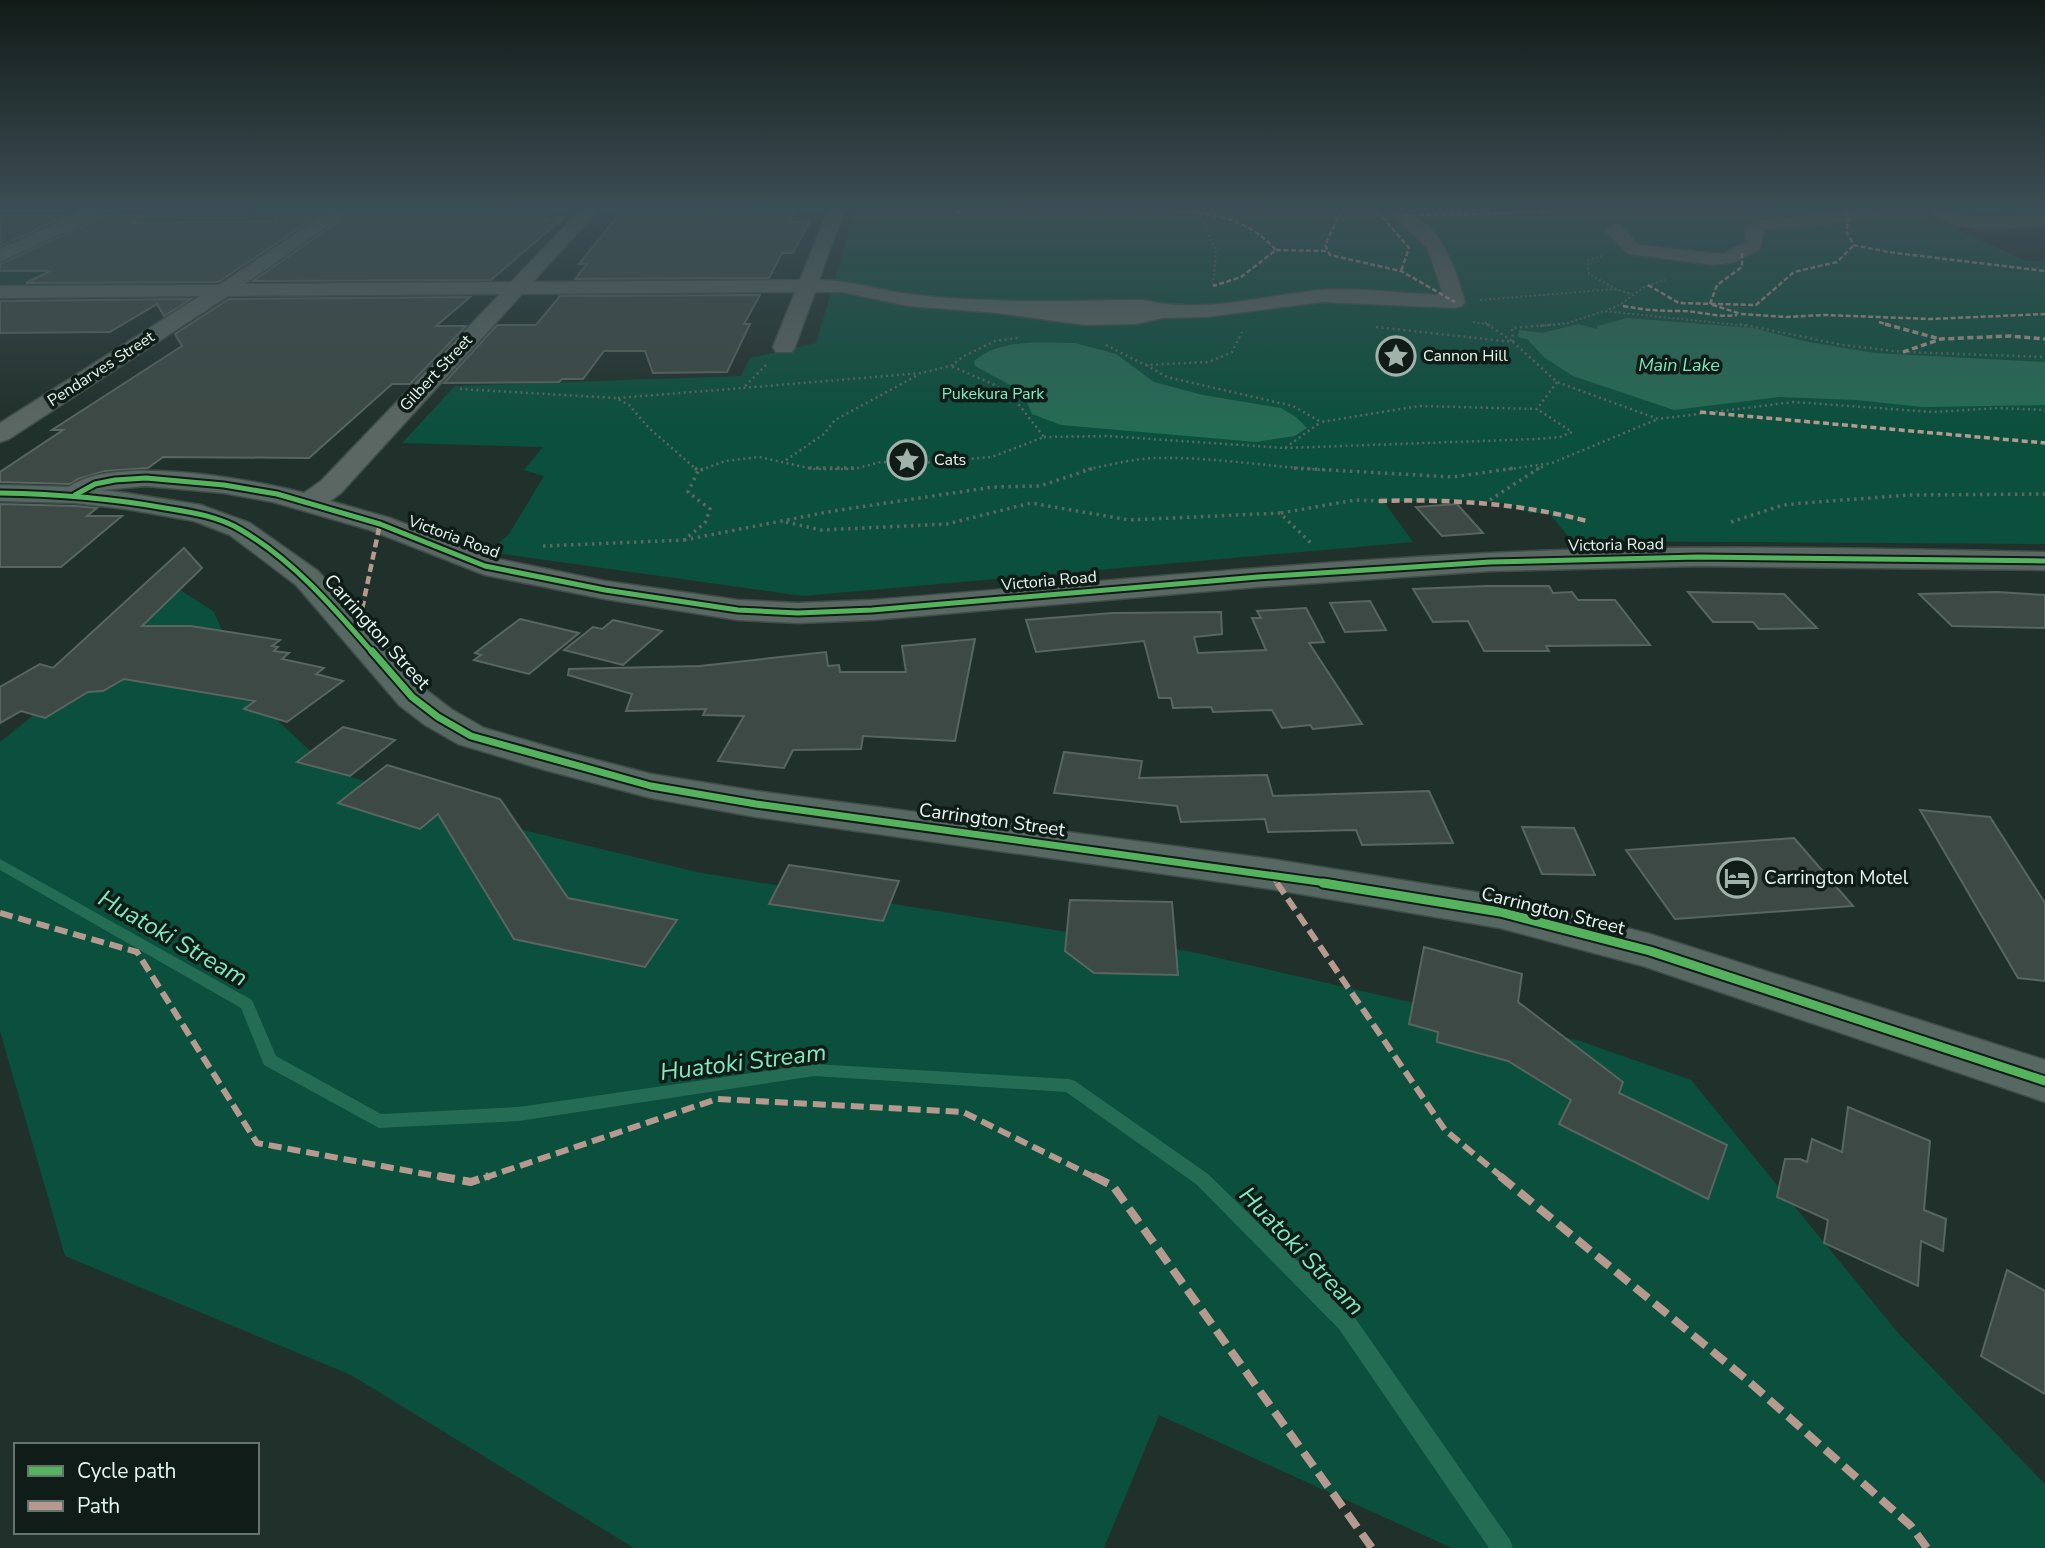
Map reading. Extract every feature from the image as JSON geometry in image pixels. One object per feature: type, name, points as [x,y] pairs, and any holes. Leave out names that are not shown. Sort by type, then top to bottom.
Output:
[{"type":"main road","name":"Carrington Street","points":[[0,493],[75,495],[174,509],[221,520],[240,529],[307,578],[412,697],[438,717],[471,736],[545,759],[651,786],[756,804],[1271,874],[1500,912],[1650,951],[2045,1081]]},
{"type":"street","name":"Pendarves Street","points":[[0,434],[231,283]]},
{"type":"street","name":"Gilbert Street","points":[[310,502],[331,487],[521,283]]},
{"type":"street","points":[[784,347],[810,283]]},
{"type":"street","points":[[0,292],[842,286],[908,300],[1106,320],[1152,316],[1163,312],[1223,310],[1323,296],[1455,302],[1450,283]]},
{"type":"street","name":"Victoria Road","points":[[75,495],[96,484],[146,478],[244,487],[310,502],[380,524],[485,566],[605,590],[738,610],[798,613],[872,610],[1339,570],[1600,559],[2045,561]]},
{"type":"path","points":[[1213,283],[1223,310]]},
{"type":"path","points":[[1605,283],[1632,294]]},
{"type":"path","points":[[1513,342],[1512,328],[1568,323],[1623,306],[1632,294],[1654,283]]},
{"type":"path","points":[[1455,302],[1615,289]]},
{"type":"path","points":[[1455,302],[1513,342],[1558,382],[1658,419]]},
{"type":"path","points":[[1604,311],[1736,323],[1843,345],[1879,349],[2045,357]]},
{"type":"path","points":[[1364,326],[1513,342]]},
{"type":"path","points":[[1145,365],[1209,362],[1232,352],[1239,333],[1250,329]]},
{"type":"path","points":[[423,388],[616,398],[921,373],[951,366],[964,356],[995,341],[1021,337]]},
{"type":"path","points":[[1105,345],[1167,377],[1293,406],[1321,422]]},
{"type":"path","points":[[743,388],[784,347]]},
{"type":"path","points":[[951,366],[995,385],[1016,401],[1044,437]]},
{"type":"path","points":[[785,460],[824,434],[835,420],[921,373]]},
{"type":"path","points":[[1537,408],[1558,382]]},
{"type":"path","points":[[616,398],[629,405],[648,427],[698,471]]},
{"type":"path","points":[[1490,500],[1516,484],[1526,473],[1658,419],[1794,402],[1933,412],[1997,408],[2045,410]]},
{"type":"path","points":[[684,540],[705,523],[710,509],[688,492],[698,471],[725,461],[759,457],[785,460],[814,469],[854,469],[881,462],[921,463],[992,457],[1044,437],[1107,436],[1285,448],[1537,439],[1560,437],[1572,432],[1537,408],[1419,406],[1321,422],[1285,448]]},
{"type":"path","points":[[539,546],[684,540],[782,521],[993,487],[1040,486],[1083,470],[1155,458],[1232,460],[1272,467],[1453,477],[1552,463]]},
{"type":"path","points":[[1731,522],[1783,505],[1804,503],[1909,495],[2045,494]]},
{"type":"path","points":[[782,521],[821,530],[947,524],[1031,503],[1129,520],[1280,513],[1355,499],[1379,500]]},
{"type":"path","points":[[1280,513],[1339,570]]},
{"type":"shaded area","points":[[0,283],[208,283],[200,288],[0,289]]},
{"type":"green space","name":"Pukekura Park","points":[[834,283],[2045,283],[2045,544],[1572,541],[1549,513],[1529,513],[1503,503],[1461,500],[1384,502],[1413,542],[803,596],[489,552],[509,534],[544,476],[524,470],[543,447],[402,443],[455,386],[741,376],[750,358],[816,343]]},
{"type":"green space","points":[[177,588],[213,611],[257,701],[322,762],[345,775],[506,826],[701,873],[1192,952],[1580,1041],[1691,1080],[1899,1334],[2045,1484],[2045,1548],[1452,1548],[1159,1415],[1104,1548],[634,1548],[351,1375],[65,1256],[0,1031],[0,742],[40,710]]},
{"type":"water","name":"Main Lake","points":[[1627,318],[1754,328],[1803,341],[1875,353],[2045,362],[2045,405],[1922,407],[1856,400],[1780,397],[1674,410],[1573,376],[1545,358],[1527,339],[1518,337],[1519,330],[1542,333],[1578,324],[1597,329],[1597,326]]},
{"type":"water","points":[[1075,343],[1116,354],[1154,382],[1203,395],[1281,408],[1307,428],[1295,436],[1256,442],[1061,425],[1032,414],[1026,400],[1030,396],[975,366],[974,361],[985,354],[1009,345]]},
{"type":"building","points":[[760,295],[744,324],[750,324],[727,372],[653,373],[645,351],[604,351],[583,379],[562,379],[559,382],[444,383],[497,325],[536,325],[560,296]]},
{"type":"building","points":[[470,297],[436,326],[466,326],[410,384],[392,384],[309,458],[163,457],[148,468],[105,471],[70,484],[0,482],[0,472],[63,430],[52,430],[182,346],[175,334],[229,299]]},
{"type":"building","points":[[191,299],[164,316],[157,304],[110,332],[0,333],[0,301]]},
{"type":"building","points":[[0,504],[97,508],[87,516],[122,516],[61,567],[0,567]]},
{"type":"building","points":[[1457,504],[1483,533],[1442,536],[1416,507]]},
{"type":"building","points":[[184,548],[202,568],[142,626],[191,626],[280,640],[272,646],[278,647],[274,651],[289,653],[282,659],[324,668],[316,674],[343,681],[287,722],[244,709],[255,701],[124,679],[103,691],[88,692],[45,718],[21,711],[0,723],[0,687],[40,664],[53,668]]},
{"type":"building","points":[[1549,586],[1553,593],[1572,592],[1578,600],[1615,600],[1650,645],[1546,646],[1549,651],[1484,651],[1468,621],[1433,622],[1413,589]]},
{"type":"building","points":[[1688,592],[1784,594],[1817,628],[1759,629],[1753,622],[1713,622]]},
{"type":"building","points":[[1997,592],[2045,595],[2045,628],[1952,626],[1919,594]]},
{"type":"building","points":[[1370,601],[1386,630],[1345,632],[1330,603]]},
{"type":"building","points":[[1306,608],[1324,642],[1309,643],[1362,724],[1313,729],[1310,725],[1282,728],[1272,710],[1213,712],[1211,707],[1173,708],[1171,698],[1159,698],[1144,641],[1036,652],[1026,620],[1113,613],[1221,612],[1222,634],[1194,637],[1198,653],[1266,650],[1252,618],[1261,618],[1257,611]]},
{"type":"building","points":[[520,619],[579,633],[529,674],[474,660],[481,655],[475,653]]},
{"type":"building","points":[[613,620],[662,631],[623,665],[564,650],[593,627],[602,629]]},
{"type":"building","points":[[975,639],[955,741],[863,736],[861,749],[793,750],[784,768],[718,761],[744,716],[703,715],[706,709],[626,711],[632,694],[568,675],[569,669],[700,666],[826,652],[828,666],[839,665],[840,672],[906,672],[902,646]]},
{"type":"building","points":[[343,727],[395,740],[350,776],[297,762]]},
{"type":"building","points":[[1064,752],[1142,761],[1139,778],[1267,775],[1273,796],[1429,791],[1453,843],[1362,845],[1356,830],[1268,832],[1265,819],[1181,822],[1177,806],[1054,793]]},
{"type":"building","points":[[387,765],[500,799],[568,898],[677,920],[645,967],[514,939],[438,814],[420,829],[338,803]]},
{"type":"building","points":[[1920,810],[1990,817],[2045,903],[2045,981],[2018,978]]},
{"type":"building","points":[[1522,827],[1574,828],[1595,875],[1542,874]]},
{"type":"building","name":"Carrington Motel","points":[[1794,838],[1853,906],[1675,919],[1626,850]]},
{"type":"building","points":[[789,865],[899,881],[883,921],[769,904]]},
{"type":"building","points":[[1070,900],[1172,902],[1178,975],[1094,973],[1065,951]]},
{"type":"building","points":[[1424,947],[1522,974],[1518,1002],[1623,1082],[1619,1093],[1727,1145],[1708,1199],[1559,1124],[1571,1100],[1508,1061],[1437,1042],[1438,1032],[1409,1024]]},
{"type":"building","points":[[1848,1107],[1930,1141],[1924,1210],[1946,1219],[1943,1251],[1921,1241],[1918,1286],[1824,1243],[1828,1220],[1777,1197],[1785,1159],[1807,1162],[1812,1139],[1842,1152]]},
{"type":"building","points":[[2007,1270],[2045,1291],[2045,1394],[1981,1356]]},
{"type":"waterway","name":"Huatoki Stream","points":[[0,864],[247,1004],[270,1060],[379,1121],[519,1114],[814,1070],[1069,1086],[1202,1179],[1346,1322],[1502,1548]]},
{"type":"marked path","points":[[1213,286],[1222,283]]},
{"type":"marked path","points":[[1422,283],[1455,302]]},
{"type":"marked path","points":[[1719,283],[1710,304],[1741,314],[1930,319],[2045,314]]},
{"type":"marked path","points":[[1648,285],[1679,303],[1756,305],[1781,283]]},
{"type":"marked path","points":[[1623,306],[1665,313],[1679,311],[1723,317],[1737,315]]},
{"type":"marked path","points":[[1879,322],[1940,339]]},
{"type":"marked path","points":[[1903,352],[1941,339],[2010,336],[2045,339]]},
{"type":"marked path","points":[[1700,412],[2045,443]]},
{"type":"marked path","points":[[1379,501],[1484,502],[1536,509],[1587,521]]},
{"type":"marked path","points":[[357,633],[380,524]]},
{"type":"marked path","points":[[1271,874],[1445,1130],[1746,1379],[1911,1526],[1927,1548]]},
{"type":"marked path","points":[[0,913],[137,952],[257,1143],[471,1182],[717,1099],[963,1112],[1113,1186],[1372,1548]]},
{"type":"cycle path","points":[[75,495],[95,484],[115,480],[146,478],[224,485],[277,494],[380,524],[485,566],[605,590],[738,610],[798,613],[872,610],[1412,566],[1559,559],[1837,557],[2045,561]]},
{"type":"cycle path","points":[[0,493],[75,495],[126,501],[201,514],[240,529],[307,578],[412,697],[438,717],[471,736],[558,762],[651,786],[756,804],[1271,874],[1500,912],[1650,951],[2045,1081]]},
{"type":"place","name":"Cannon Hill","points":[[1396,356]]},
{"type":"place","name":"Cats","points":[[907,460]]},
{"type":"place","name":"Carrington Motel","points":[[1737,878]]}]
